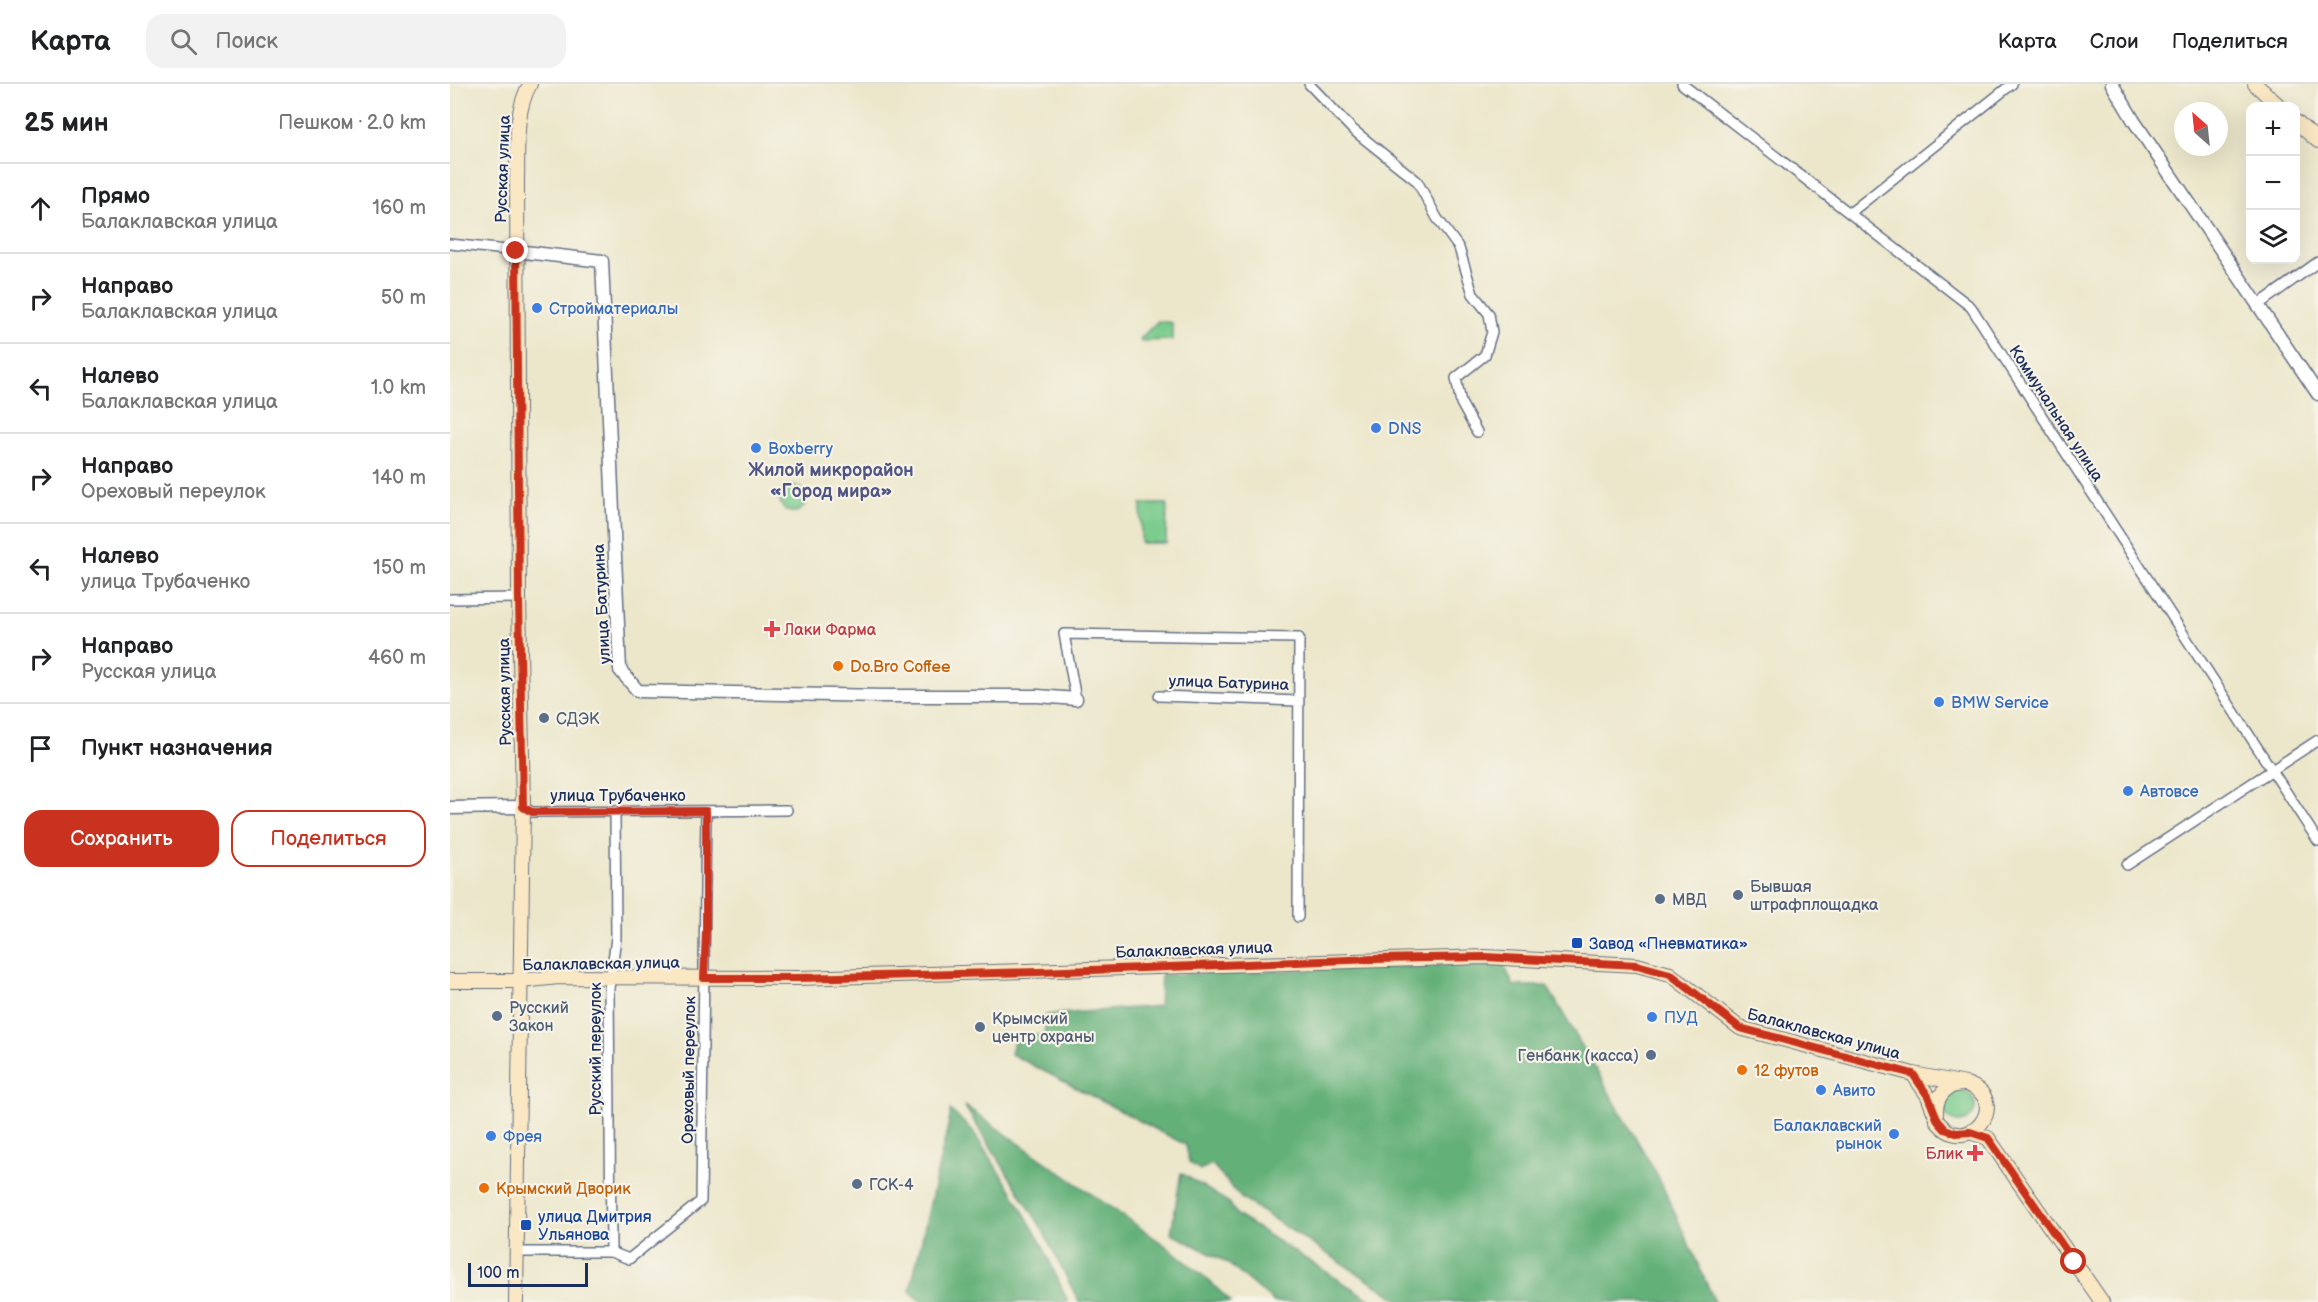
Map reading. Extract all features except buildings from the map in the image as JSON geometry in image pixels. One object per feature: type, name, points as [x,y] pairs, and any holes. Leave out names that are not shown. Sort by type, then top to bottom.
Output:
[{"type":"main road","points":[[2255,84],[2275,102]]},
{"type":"main road","name":"Русская улица","points":[[516,1302],[523,807],[516,251],[518,125],[526,88]]},
{"type":"main road","points":[[2300,126],[2318,141]]},
{"type":"main road","name":"Балаклавская улица","points":[[450,981],[521,981],[559,977],[799,978],[1485,957],[1637,965],[1670,974],[1740,1028],[1913,1074],[1966,1084]]},
{"type":"main road","name":"Балаклавская улица","points":[[1913,1074],[1928,1096],[1937,1118]]},
{"type":"main road","points":[[1983,1122],[1970,1132],[1961,1134],[1950,1132],[1937,1118],[1938,1099],[1950,1087],[1966,1084],[1973,1086],[1983,1095],[1987,1107],[1983,1122],[1988,1138],[2102,1302]]},
{"type":"main road","points":[[1970,1132],[1988,1138]]},
{"type":"street","points":[[1309,84],[1352,129],[1417,181],[1437,218],[1459,248],[1473,294],[1489,314],[1492,332],[1485,355],[1456,378],[1461,403],[1477,432]]},
{"type":"street","name":"Коммунальная улица","points":[[1682,84],[1971,307],[2318,841]]},
{"type":"street","points":[[1850,213],[2012,84]]},
{"type":"street","points":[[2112,84],[2134,121],[2318,394]]},
{"type":"street","name":"улица Батурина","points":[[450,244],[602,261],[620,670],[638,691],[883,696],[1038,696],[1076,699]]},
{"type":"street","points":[[2258,305],[2318,262]]},
{"type":"street","points":[[450,599],[519,598]]},
{"type":"street","points":[[1076,699],[1064,634],[1299,638],[1298,917]]},
{"type":"street","name":"улица Батурина","points":[[1159,696],[1298,700]]},
{"type":"street","points":[[2127,865],[2318,740]]},
{"type":"street","name":"улица Трубаченко","points":[[450,808],[523,807],[532,812],[787,810]]},
{"type":"street","name":"Русский переулок","points":[[611,1252],[610,978],[616,938],[615,811]]},
{"type":"street","name":"Ореховый переулок","points":[[611,1252],[629,1259],[701,1201],[706,811]]},
{"type":"street","points":[[516,1252],[611,1252]]},
{"type":"green space","points":[[1158,321],[1172,323],[1172,340],[1141,341],[1140,339]]},
{"type":"green space","points":[[793,486],[802,490],[806,499],[802,508],[793,512],[784,508],[780,499],[784,490]]},
{"type":"green space","points":[[1141,504],[1167,504],[1166,543],[1141,543]]},
{"type":"green space","points":[[1503,963],[1514,986],[1547,986],[1658,1176],[1715,1302],[1402,1302],[1241,1198],[1212,1164],[1200,1170],[1189,1162],[1186,1145],[1011,1054],[1015,1036],[1044,1035],[1046,1015],[1159,1006],[1161,975]]},
{"type":"green space","points":[[1959,1090],[1970,1095],[1975,1106],[1970,1117],[1959,1122],[1948,1117],[1943,1106],[1948,1095]]},
{"type":"green space","points":[[964,1105],[1169,1248],[1231,1302],[1079,1302],[1040,1225]]},
{"type":"green space","points":[[950,1110],[971,1129],[1011,1190],[1043,1246],[1068,1302],[922,1302],[910,1291]]},
{"type":"green space","points":[[1181,1173],[1228,1202],[1238,1216],[1374,1302],[1274,1302],[1226,1262],[1171,1233]]},
{"type":"place","name":"Стройматериалы","points":[[537,308]]},
{"type":"place","name":"DNS","points":[[1376,428]]},
{"type":"place","name":"Boxberry","points":[[756,448]]},
{"type":"place","name":"Лаки Фарма","points":[[772,629]]},
{"type":"place","name":"Do.Bro Coffee","points":[[838,666]]},
{"type":"place","name":"BMW Service","points":[[1939,702]]},
{"type":"place","name":"СДЭК","points":[[544,718]]},
{"type":"place","name":"Автовсе","points":[[2128,791]]},
{"type":"place","name":"Бывшая штрафплощадка","points":[[1738,895]]},
{"type":"place","name":"МВД","points":[[1660,899]]},
{"type":"place","name":"Завод «Пневматика»","points":[[1577,943]]},
{"type":"place","name":"Русский Закон","points":[[497,1016]]},
{"type":"place","name":"ПУД","points":[[1652,1017]]},
{"type":"place","name":"Крымский центр охраны","points":[[980,1027]]},
{"type":"place","name":"Генбанк (касса)","points":[[1651,1055]]},
{"type":"place","name":"12 футов","points":[[1742,1070]]},
{"type":"place","name":"Авито","points":[[1821,1090]]},
{"type":"place","name":"Балаклавский рынок","points":[[1894,1134]]},
{"type":"place","name":"Фрея","points":[[491,1136]]},
{"type":"place","name":"Блик","points":[[1975,1153]]},
{"type":"place","name":"ГСК-4","points":[[857,1184]]},
{"type":"place","name":"Крымский Дворик","points":[[484,1188]]},
{"type":"place","name":"улица Дмитрия Ульянова","points":[[526,1225]]},
{"type":"district","name":"Жилой микрорайон «Город мира»","points":[[831,480]]},
{"type":"route","points":[[516,251],[523,807],[532,812],[706,811],[704,978],[1039,972],[1485,957],[1637,965],[1654,968],[1670,974],[1724,1018],[1740,1028],[1913,1074],[1928,1096],[1938,1121],[1945,1129],[1961,1134],[1970,1132],[1988,1138],[2074,1262]]}]
